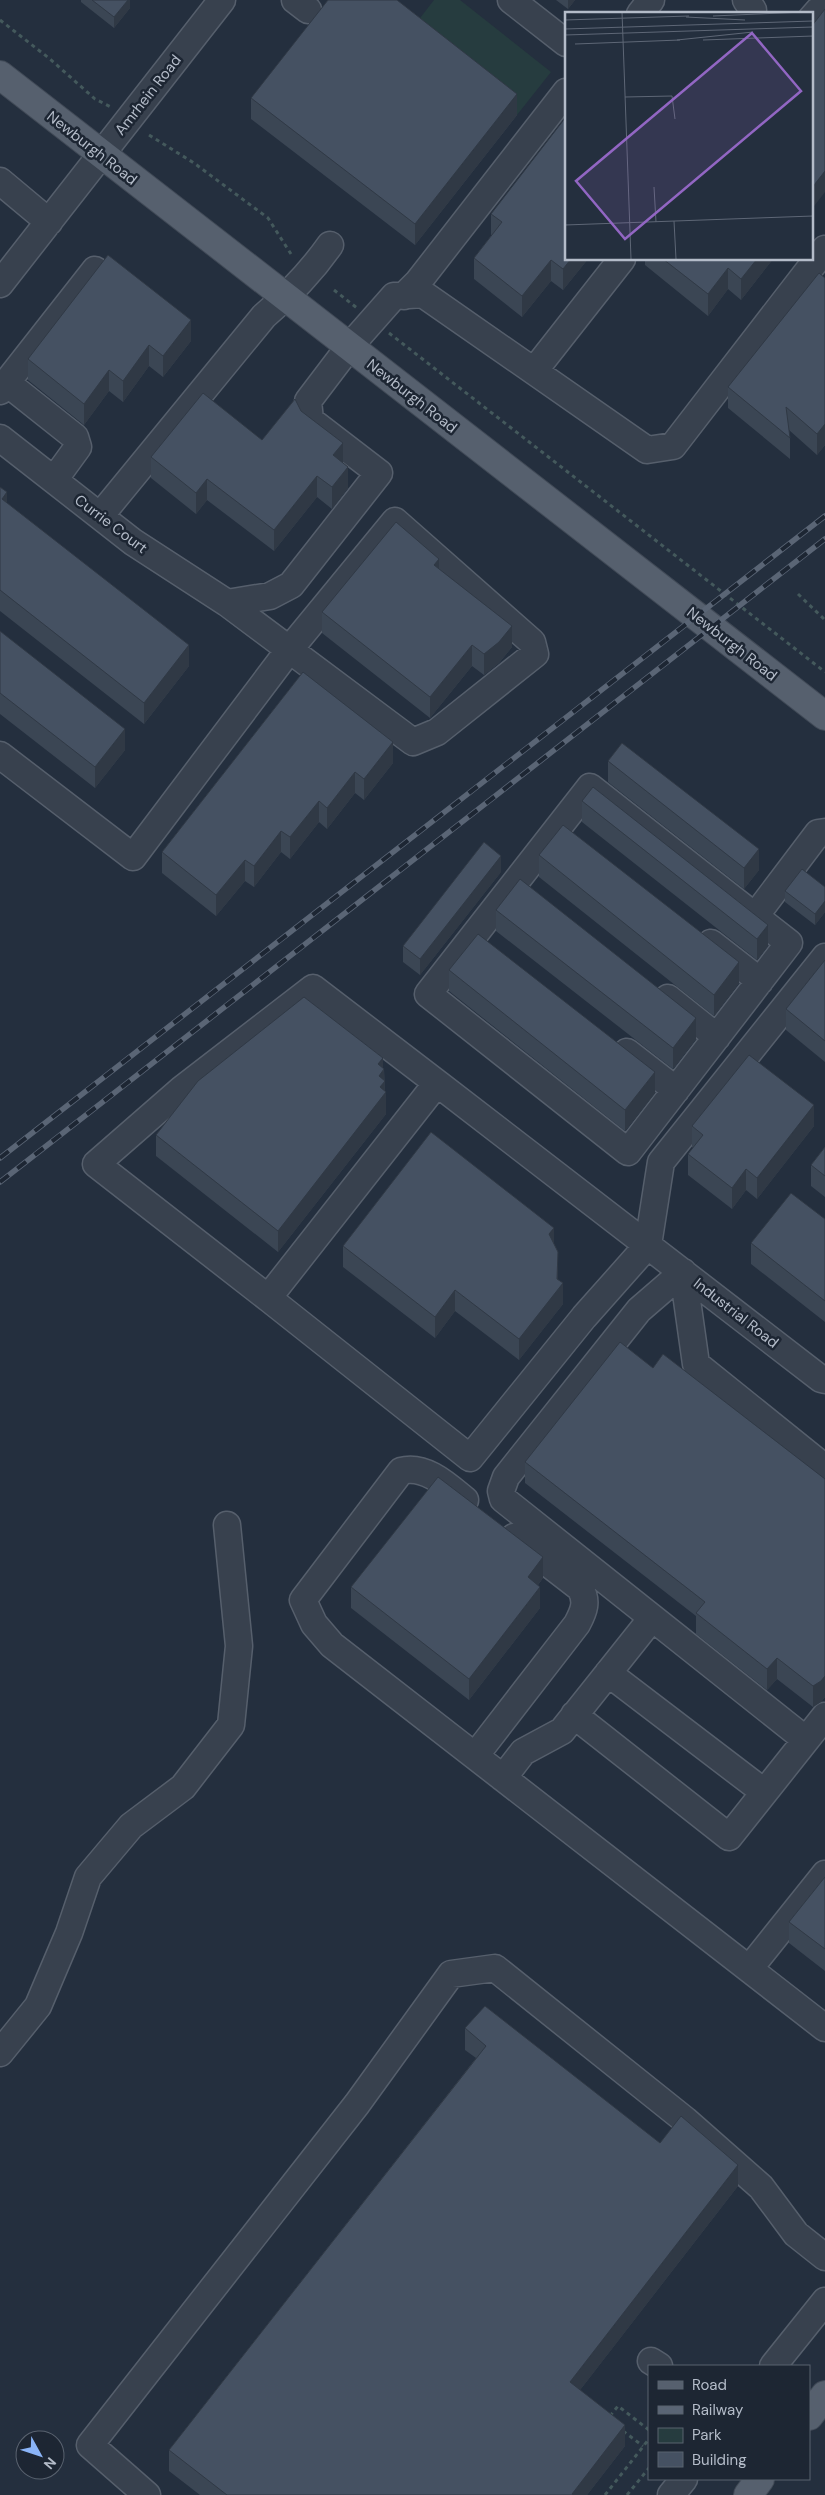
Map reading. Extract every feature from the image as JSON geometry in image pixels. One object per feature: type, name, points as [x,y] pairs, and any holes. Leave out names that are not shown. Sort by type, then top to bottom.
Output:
[{"type":"main road","name":"Newburgh Road","points":[[0,75],[825,716]]},
{"type":"main road","points":[[810,2415],[825,2396]]},
{"type":"main road","points":[[748,2495],[759,2480]]},
{"type":"street","name":"Amrhein Road","points":[[0,284],[222,0]]},
{"type":"street","points":[[511,0],[565,42]]},
{"type":"street","points":[[642,12],[651,0]]},
{"type":"street","points":[[746,0],[753,10],[752,12]]},
{"type":"street","points":[[812,19],[818,11],[825,8]]},
{"type":"street","points":[[404,296],[418,282],[565,93]]},
{"type":"street","points":[[0,181],[49,222]]},
{"type":"street","points":[[100,516],[260,321],[287,297],[311,271],[330,245]]},
{"type":"street","points":[[227,602],[270,596],[291,585],[379,473],[310,420],[308,401],[349,347],[394,296],[423,294],[647,450],[673,446],[825,250]]},
{"type":"street","points":[[534,371],[621,260]]},
{"type":"street","points":[[54,480],[78,447],[75,437],[3,387],[95,270]]},
{"type":"street","name":"Currie Court","points":[[0,438],[133,542],[227,602],[289,650]]},
{"type":"street","points":[[0,754],[133,857],[289,650],[396,521],[532,642],[535,654],[437,732],[412,742],[289,650]]},
{"type":"street","points":[[590,787],[756,915],[789,943],[628,1152],[428,994],[482,940],[525,885],[560,824],[590,787]]},
{"type":"street","points":[[560,824],[583,842]]},
{"type":"street","points":[[756,915],[818,833],[825,832]]},
{"type":"street","points":[[691,927],[760,981]]},
{"type":"street","points":[[437,1083],[268,1298],[470,1458],[584,1317],[648,1245],[661,1162],[825,957]]},
{"type":"street","points":[[648,982],[717,1036]]},
{"type":"street","name":"Industrial Road","points":[[268,1298],[96,1164],[182,1089],[313,988],[825,1380]]},
{"type":"street","points":[[606,1036],[676,1090]]},
{"type":"street","points":[[683,1272],[696,1364],[824,1461]]},
{"type":"street","points":[[683,1272],[639,1310],[506,1476],[501,1491],[503,1499],[806,1740]]},
{"type":"street","points":[[475,1756],[577,1624],[584,1610],[586,1597],[580,1588],[444,1484],[424,1472],[411,1468],[401,1472],[303,1600],[314,1624],[332,1645],[825,2028]]},
{"type":"street","points":[[0,2054],[38,2006],[69,1933],[88,1877],[131,1826],[183,1787],[231,1726],[239,1646],[227,1525]]},
{"type":"street","points":[[503,1778],[523,1752],[562,1731],[652,1618]]},
{"type":"street","points":[[608,1673],[764,1792]]},
{"type":"street","points":[[574,1715],[729,1837],[825,1716]]},
{"type":"street","points":[[748,1969],[825,1874]]},
{"type":"street","points":[[147,2495],[90,2446],[357,2104],[451,1974],[495,1968],[685,2120],[762,2187],[796,2234],[825,2257]]},
{"type":"street","points":[[774,2365],[825,2301]]},
{"type":"street","points":[[671,2495],[683,2480]]},
{"type":"path","points":[[0,20],[50,59],[95,99],[110,107]]},
{"type":"path","points":[[149,135],[194,163],[268,218],[291,254]]},
{"type":"path","points":[[334,290],[359,309]]},
{"type":"path","points":[[389,332],[825,672]]},
{"type":"path","points":[[798,594],[825,620]]},
{"type":"path","points":[[607,2420],[618,2406],[648,2429]]},
{"type":"path","points":[[621,2430],[643,2446]]},
{"type":"path","points":[[605,2495],[648,2440]]},
{"type":"path","points":[[627,2495],[648,2469]]},
{"type":"green space","points":[[434,0],[460,0],[551,72],[517,115],[410,31]]},
{"type":"building","points":[[92,0],[128,0],[114,17]]},
{"type":"building","points":[[328,0],[397,0],[517,94],[415,224],[251,98]]},
{"type":"building","points":[[825,9],[825,171],[812,188],[812,26]]},
{"type":"building","points":[[565,118],[565,260],[570,260],[563,269],[551,260],[522,296],[474,258],[502,222],[491,214]]},
{"type":"building","points":[[108,255],[191,320],[163,356],[149,345],[123,381],[109,370],[84,404],[28,359]]},
{"type":"building","points":[[664,260],[756,260],[741,279],[728,268],[708,294]]},
{"type":"building","points":[[819,273],[825,278],[825,424],[817,434],[786,407],[790,438],[728,387]]},
{"type":"building","points":[[203,393],[262,440],[295,399],[301,411],[343,443],[333,455],[348,467],[332,487],[317,476],[274,530],[207,479],[196,493],[151,457]]},
{"type":"building","points":[[0,487],[7,492],[2,499],[189,645],[144,703],[0,590]]},
{"type":"building","points":[[396,522],[439,559],[434,565],[512,626],[499,642],[484,654],[472,645],[430,697],[322,612]]},
{"type":"building","points":[[0,631],[125,729],[95,767],[0,693]]},
{"type":"building","points":[[303,672],[393,742],[364,779],[355,772],[327,808],[319,801],[290,837],[281,831],[254,866],[245,860],[216,895],[162,852]]},
{"type":"building","points":[[622,743],[759,849],[744,868],[608,761]]},
{"type":"building","points":[[593,787],[768,925],[757,939],[582,801]]},
{"type":"building","points":[[563,825],[739,962],[714,995],[539,855]]},
{"type":"building","points":[[484,842],[501,856],[420,959],[403,946]]},
{"type":"building","points":[[802,869],[825,887],[825,901],[815,914],[785,891]]},
{"type":"building","points":[[520,879],[696,1018],[673,1048],[496,910]]},
{"type":"building","points":[[478,934],[655,1072],[625,1110],[449,970]]},
{"type":"building","points":[[825,960],[825,1041],[786,1009]]},
{"type":"building","points":[[304,997],[383,1058],[378,1064],[384,1069],[379,1076],[385,1081],[380,1087],[386,1092],[278,1231],[156,1135],[198,1081]]},
{"type":"building","points":[[749,1055],[814,1105],[757,1178],[746,1169],[732,1188],[688,1154],[703,1135],[692,1126]]},
{"type":"building","points":[[431,1132],[554,1228],[549,1234],[558,1252],[557,1279],[563,1283],[519,1339],[455,1290],[435,1317],[343,1246]]},
{"type":"building","points":[[825,1147],[825,1176],[811,1165]]},
{"type":"building","points":[[791,1193],[825,1219],[825,1301],[751,1243]]},
{"type":"building","points":[[620,1342],[653,1368],[663,1354],[825,1479],[825,1676],[813,1686],[777,1658],[767,1669],[696,1613],[705,1602],[525,1462]]},
{"type":"building","points":[[438,1477],[543,1557],[528,1577],[540,1587],[469,1679],[351,1587]]},
{"type":"building","points":[[825,1877],[825,1949],[789,1922]]},
{"type":"building","points":[[485,2006],[660,2143],[681,2116],[738,2165],[570,2382],[625,2425],[572,2494],[574,2495],[227,2495],[169,2450],[486,2046],[465,2028]]},
{"type":"railway","points":[[0,1158],[825,516]]},
{"type":"railway","points":[[0,1182],[825,539]]}]
